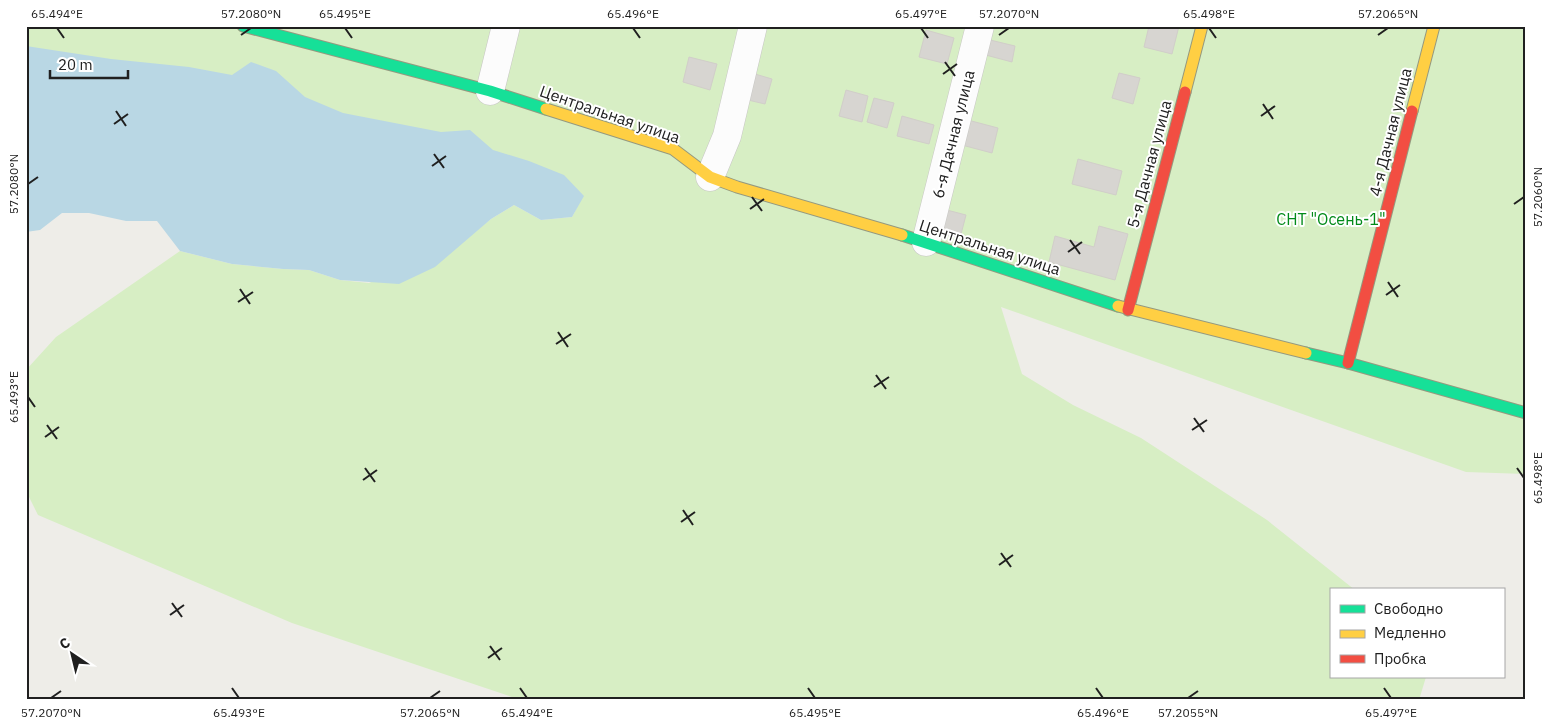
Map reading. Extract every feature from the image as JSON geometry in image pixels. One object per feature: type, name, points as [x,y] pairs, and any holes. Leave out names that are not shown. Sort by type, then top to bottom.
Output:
[{"type":"street","name":"Центральная улица","points":[[243,26],[284,32],[490,91],[673,149],[710,177],[737,187],[926,242],[1128,310],[1348,363],[1526,413]]},
{"type":"street","points":[[490,91],[506,26]]},
{"type":"street","points":[[710,177],[727,136],[752,26]]},
{"type":"street","name":"6-я Дачная улица","points":[[926,242],[980,26]]},
{"type":"street","name":"5-я Дачная улица","points":[[1128,310],[1202,26]]},
{"type":"street","name":"4-я Дачная улица","points":[[1348,363],[1434,26]]},
{"type":"green space","name":"СНТ \"Осень-1\"","points":[[26,26],[1526,26],[1526,474],[1466,472],[1001,307],[1022,374],[1073,405],[1141,438],[1267,520],[1352,588],[1330,588],[1330,678],[1426,678],[1419,700],[521,700],[292,623],[38,515],[26,491],[26,370],[56,337],[180,251],[232,264],[309,270],[340,280],[369,283],[467,238],[491,219],[514,205],[541,220],[572,217],[583,196],[26,48]]},
{"type":"water","points":[[26,46],[111,59],[189,67],[232,75],[251,62],[276,71],[305,97],[343,113],[441,132],[470,130],[493,150],[529,161],[564,175],[584,196],[572,217],[541,220],[514,205],[491,219],[435,267],[399,284],[340,280],[309,270],[232,264],[180,251],[157,221],[126,221],[89,213],[62,213],[40,230],[26,232]]},
{"type":"building","points":[[1149,26],[1179,26],[1172,54],[1144,47]]},
{"type":"building","points":[[926,30],[954,38],[947,64],[919,57]]},
{"type":"building","points":[[986,39],[1015,46],[1012,62],[982,54]]},
{"type":"building","points":[[689,57],[717,64],[710,90],[683,82]]},
{"type":"building","points":[[1119,73],[1140,78],[1133,104],[1112,98]]},
{"type":"building","points":[[755,74],[772,79],[765,104],[748,100]]},
{"type":"building","points":[[846,90],[868,96],[862,122],[839,116]]},
{"type":"building","points":[[874,98],[894,103],[887,128],[867,122]]},
{"type":"building","points":[[902,116],[934,125],[929,144],[897,136]]},
{"type":"building","points":[[964,119],[998,128],[992,153],[958,144]]},
{"type":"building","points":[[1078,159],[1122,171],[1116,195],[1072,184]]},
{"type":"building","points":[[943,209],[966,215],[960,238],[936,232]]},
{"type":"building","points":[[1099,226],[1128,234],[1115,280],[1049,262],[1055,236],[1094,247]]},
{"type":"traffic: fast","points":[[243,26],[490,91],[546,109]]},
{"type":"traffic: fast","points":[[902,235],[1118,306]]},
{"type":"traffic: fast","points":[[1306,353],[1526,413]]},
{"type":"traffic: slow","points":[[1185,92],[1202,26]]},
{"type":"traffic: slow","points":[[1412,111],[1434,26]]},
{"type":"traffic: slow","points":[[546,109],[673,149],[710,177],[737,187],[902,235]]},
{"type":"traffic: slow","points":[[1118,306],[1306,353]]},
{"type":"traffic: jam","points":[[1128,310],[1185,92]]},
{"type":"traffic: jam","points":[[1348,363],[1412,111]]}]
